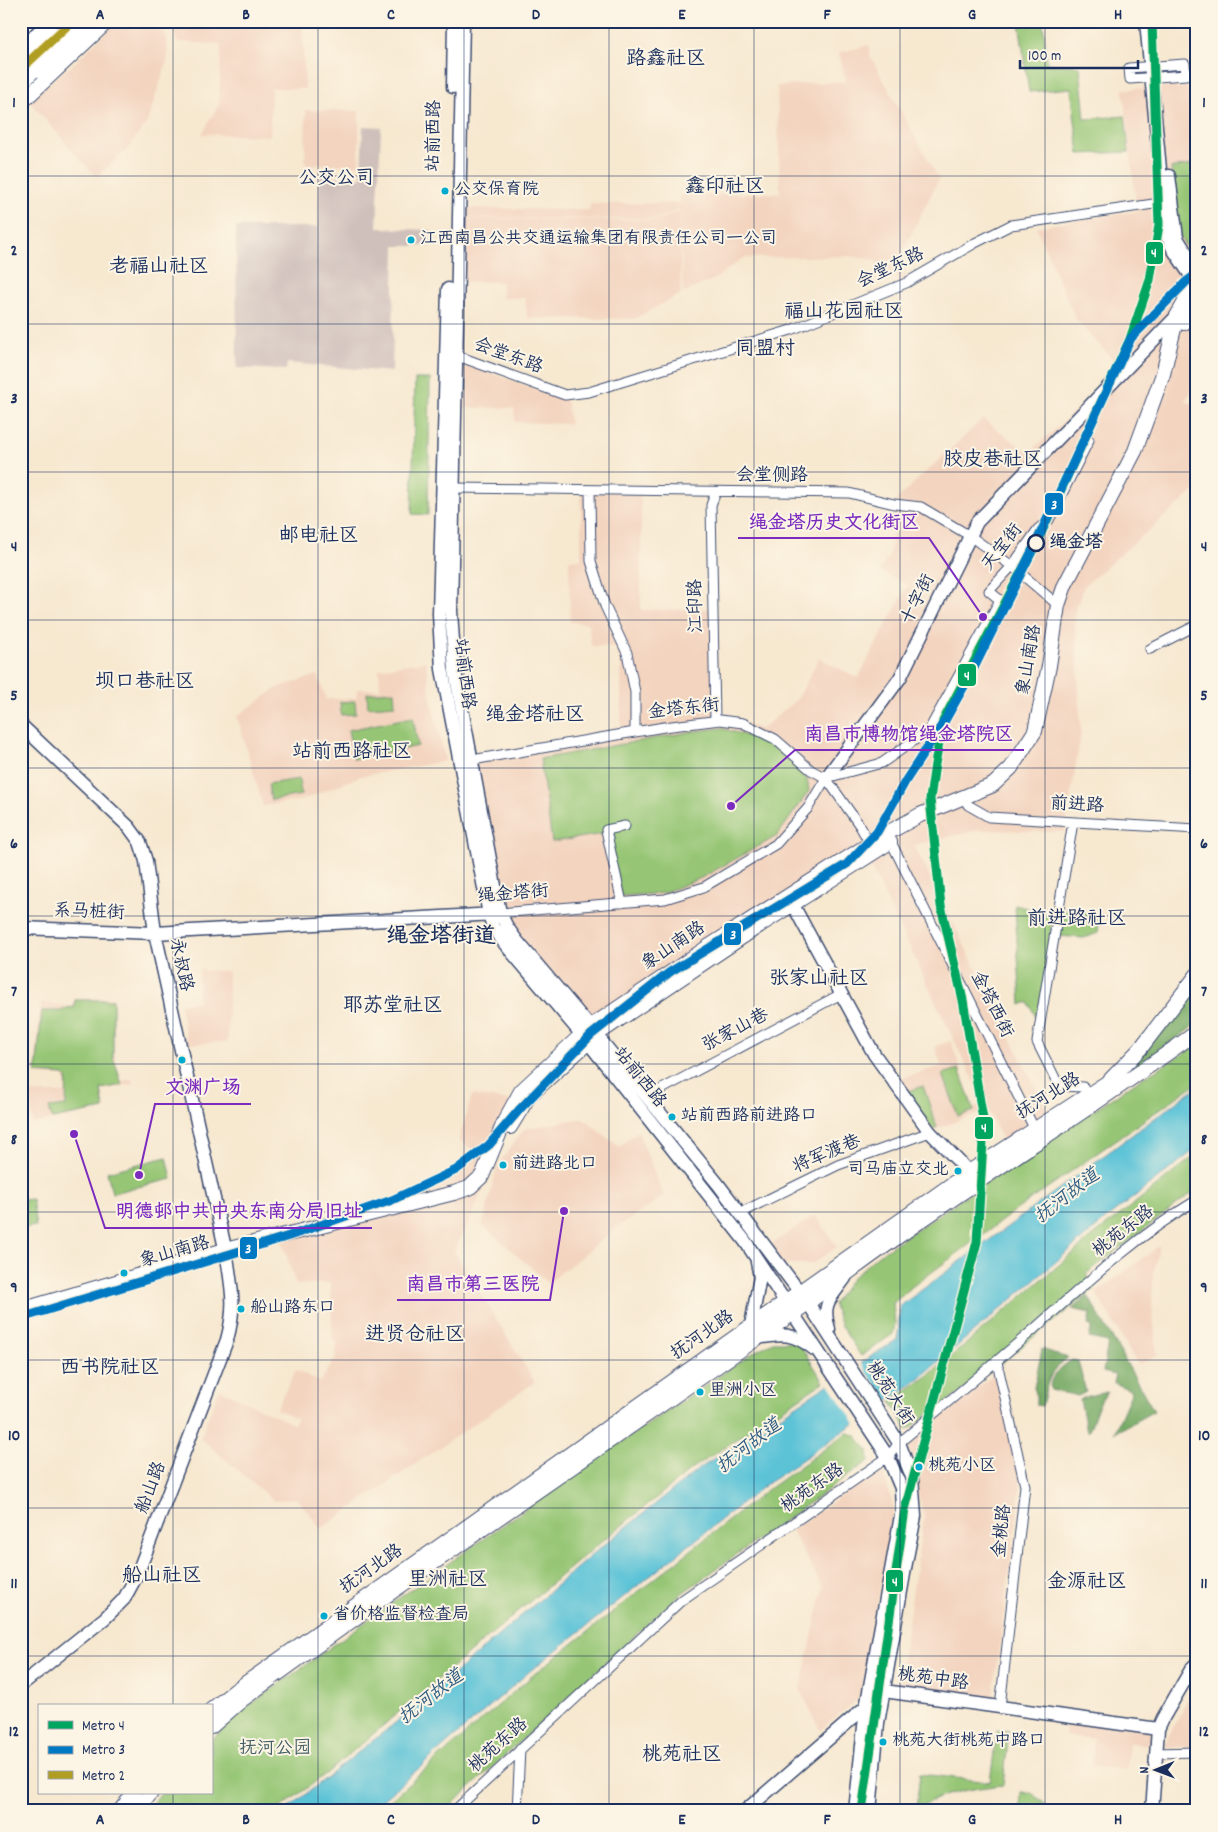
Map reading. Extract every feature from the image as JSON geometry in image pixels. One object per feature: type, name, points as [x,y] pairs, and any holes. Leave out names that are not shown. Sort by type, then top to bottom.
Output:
[{"type":"highway","points":[[22,83],[66,21]]},
{"type":"highway","points":[[21,59],[49,44],[79,21]]},
{"type":"main road","points":[[21,28],[28,21]]},
{"type":"main road","points":[[21,54],[34,36],[51,21]]},
{"type":"main road","points":[[22,83],[59,55],[94,21]]},
{"type":"main road","points":[[21,103],[108,21]]},
{"type":"main road","name":"站前西路","points":[[454,21],[452,162],[439,614],[442,669],[494,914],[507,927],[723,1212],[793,1313]]},
{"type":"main road","name":"站前西路","points":[[463,21],[452,488],[451,611],[455,671],[472,760],[494,914]]},
{"type":"main road","points":[[1146,21],[1155,72],[1168,201],[1177,238],[1197,270]]},
{"type":"main road","points":[[1154,21],[1155,72]]},
{"type":"main road","points":[[1168,201],[1166,233],[1173,249],[1197,286]]},
{"type":"main road","name":"象山南路","points":[[21,1310],[469,1188],[482,1176],[505,1120],[521,1091],[589,1035],[701,952],[873,848],[891,842],[993,785],[1011,768],[1036,731],[1050,666],[1058,605],[1065,586],[1135,451],[1163,374],[1177,316],[1189,295],[1197,286]]},
{"type":"main road","name":"象山南路","points":[[589,1035],[793,905],[920,815],[997,792],[1017,774],[1042,737],[1056,674],[1069,594],[1143,454],[1170,375],[1186,316],[1197,302]]},
{"type":"main road","name":"十字街","points":[[826,778],[900,678],[976,522],[1177,316]]},
{"type":"main road","name":"永叔路","points":[[21,725],[129,827],[140,842],[146,861],[155,933],[226,1254]]},
{"type":"main road","points":[[793,905],[874,1054],[930,1132],[969,1172]]},
{"type":"main road","name":"绳金塔街","points":[[155,933],[494,914]]},
{"type":"main road","name":"系马桩街","points":[[21,928],[155,933]]},
{"type":"main road","name":"抚河北路","points":[[212,1709],[244,1684],[799,1291],[1034,1128],[1108,1082],[1140,1049],[1197,975]]},
{"type":"main road","name":"抚河北路","points":[[212,1726],[243,1699],[383,1598],[757,1339],[928,1214],[1197,1032]]},
{"type":"main road","name":"站前西路","points":[[589,1035],[647,1097],[740,1213],[808,1303]]},
{"type":"main road","points":[[1149,1066],[1197,1040]]},
{"type":"main road","name":"象山南路","points":[[21,1317],[226,1254]]},
{"type":"main road","name":"船山路","points":[[21,1685],[105,1618],[124,1599],[137,1575],[233,1319],[233,1297],[226,1254]]},
{"type":"main road","points":[[752,1325],[760,1277],[756,1257]]},
{"type":"main road","points":[[833,1341],[825,1308],[851,1270]]},
{"type":"main road","name":"桃苑大街","points":[[808,1303],[899,1443],[912,1477],[916,1516],[878,1723],[870,1811]]},
{"type":"main road","name":"桃苑大街","points":[[793,1313],[888,1457],[901,1488],[902,1510],[866,1708],[855,1811]]},
{"type":"main road","points":[[757,1339],[774,1335],[791,1336],[806,1343],[820,1353]]},
{"type":"main road","points":[[1152,1811],[1158,1729],[1192,1668],[1197,1663]]},
{"type":"main road","name":"桃苑中路","points":[[745,1811],[884,1691],[1158,1729]]},
{"type":"main road","points":[[120,1811],[133,1794]]},
{"type":"main road","points":[[136,1811],[150,1794]]},
{"type":"street","name":"会堂东路","points":[[455,355],[565,395],[589,392],[800,326],[906,283],[975,243],[1011,225],[1168,201]]},
{"type":"street","name":"天宝街","points":[[826,778],[882,762],[930,730],[1000,600],[989,591],[1012,566],[1038,529],[1049,520],[1089,440]]},
{"type":"street","name":"会堂侧路","points":[[452,488],[849,493],[894,504],[922,507],[970,536],[1012,566],[1058,605]]},
{"type":"street","points":[[590,490],[591,561],[605,606],[627,653],[635,692],[635,732]]},
{"type":"street","name":"江印路","points":[[715,720],[711,505],[716,492]]},
{"type":"street","points":[[1150,649],[1197,624]]},
{"type":"street","name":"金塔东街","points":[[472,760],[715,720],[743,723],[775,739],[811,770],[826,778],[873,848]]},
{"type":"street","name":"绳金塔街","points":[[494,914],[665,899],[704,886],[776,844],[808,808],[826,778]]},
{"type":"street","name":"前进路","points":[[966,801],[989,817],[1197,829]]},
{"type":"street","points":[[1073,822],[1038,1042],[1059,1086],[1083,1087]]},
{"type":"street","points":[[622,903],[606,830],[625,826]]},
{"type":"street","name":"金塔西街","points":[[891,842],[1034,1128]]},
{"type":"street","name":"张家山巷","points":[[647,1097],[841,994]]},
{"type":"street","name":"将军渡巷","points":[[740,1213],[838,1165],[930,1132]]},
{"type":"street","name":"桃苑东路","points":[[454,1811],[682,1600],[888,1457],[899,1443],[997,1362],[1107,1266],[1176,1213],[1197,1200]]},
{"type":"street","name":"金桃路","points":[[997,1362],[1025,1486],[1000,1707]]},
{"type":"street","points":[[517,1811],[520,1749]]},
{"type":"street","points":[[1156,1753],[1197,1752]]},
{"type":"shaded area","points":[[117,21],[158,21],[167,38],[168,58],[147,122],[132,142],[95,100],[133,144],[96,177],[29,101],[68,69]]},
{"type":"shaded area","points":[[170,21],[302,21],[305,89],[271,88],[270,136],[202,134],[219,104],[221,44],[177,42]]},
{"type":"shaded area","points":[[869,45],[870,56],[939,179],[902,252],[908,278],[899,282],[874,260],[850,256],[743,258],[715,279],[683,293],[680,209],[656,219],[461,218],[461,208],[589,210],[590,204],[680,203],[680,195],[780,193],[777,86],[846,81],[839,53]]},
{"type":"shaded area","points":[[1197,87],[1197,385],[1184,401],[1197,406],[1197,489],[1084,586],[1075,612],[1081,733],[1065,832],[979,830],[914,845],[1049,1114],[1003,1141],[988,1110],[933,1130],[896,1080],[941,1066],[935,1046],[951,1041],[973,1107],[985,1104],[865,855],[588,1035],[505,940],[454,759],[621,733],[621,664],[616,647],[591,646],[588,623],[570,622],[569,560],[581,559],[581,492],[641,493],[641,610],[715,609],[718,718],[762,729],[798,698],[819,658],[858,678],[908,585],[879,571],[889,557],[897,499],[983,419],[1029,453],[1121,368],[1076,320],[1036,227],[1137,211],[1123,89]]},
{"type":"shaded area","points":[[306,110],[359,111],[359,165],[305,164]]},
{"type":"shaded area","points":[[363,126],[381,127],[377,228],[431,230],[431,246],[395,246],[392,372],[287,363],[286,370],[237,368],[236,227],[318,227],[319,176],[361,178]]},
{"type":"shaded area","points":[[680,211],[681,294],[634,319],[527,318],[525,298],[502,298],[502,282],[460,282],[462,219],[656,220]]},
{"type":"shaded area","points":[[458,361],[566,400],[570,424],[515,422],[514,408],[457,408]]},
{"type":"shaded area","points":[[426,661],[430,694],[445,761],[361,776],[302,800],[263,806],[237,716],[279,687],[318,675],[326,699],[356,698],[357,689],[380,689],[379,669]]},
{"type":"shaded area","points":[[199,970],[228,971],[228,1042],[187,1044],[180,1004],[198,1002]]},
{"type":"shaded area","points":[[114,998],[114,1054],[121,1081],[132,1079],[133,1084],[102,1090],[105,1109],[33,1124],[30,1093],[65,1093],[65,1079],[63,1076],[35,1075],[41,1002],[73,1007],[74,999]]},
{"type":"shaded area","points":[[472,1095],[517,1102],[470,1221],[454,1251],[535,1382],[321,1529],[297,1498],[274,1501],[200,1438],[219,1389],[293,1424],[297,1418],[276,1409],[296,1370],[320,1382],[335,1359],[337,1342],[333,1340],[330,1283],[296,1285],[278,1230],[407,1196],[440,1181],[475,1151],[459,1140]]},
{"type":"shaded area","points":[[583,1118],[619,1147],[638,1131],[664,1196],[618,1227],[548,1283],[483,1225],[497,1166],[524,1129]]},
{"type":"shaded area","points":[[815,1215],[837,1247],[812,1264],[783,1265],[770,1245]]},
{"type":"shaded area","points":[[1160,1245],[1153,1274],[1152,1306],[1157,1355],[1138,1365],[1096,1293]]},
{"type":"shaded area","points":[[995,1374],[1021,1483],[992,1702],[898,1689],[924,1516],[906,1444]]},
{"type":"shaded area","points":[[882,1469],[894,1509],[861,1697],[820,1730],[800,1690],[823,1588],[791,1530]]},
{"type":"shaded area","points":[[1197,1682],[1197,1747],[1163,1747]]},
{"type":"shaded area","points":[[1066,1721],[1158,1730],[1156,1745],[1129,1743],[1126,1770],[1092,1766],[1094,1739],[1065,1736]]},
{"type":"green space","points":[[1019,21],[1043,21],[1047,64],[1080,66],[1085,119],[1125,116],[1129,152],[1079,154],[1071,88],[1029,92]]},
{"type":"green space","points":[[1197,164],[1197,264],[1180,237],[1171,168]]},
{"type":"green space","points":[[415,379],[430,379],[428,515],[412,514]]},
{"type":"green space","points":[[394,691],[395,705],[368,707],[367,693]]},
{"type":"green space","points":[[355,701],[356,714],[341,715],[340,702]]},
{"type":"green space","points":[[413,717],[418,746],[354,759],[348,730]]},
{"type":"green space","points":[[721,728],[748,736],[781,752],[807,779],[809,791],[777,836],[701,878],[663,893],[621,896],[609,833],[552,842],[540,759]]},
{"type":"green space","points":[[299,779],[301,795],[271,800],[268,784]]},
{"type":"green space","points":[[1015,905],[1053,915],[1038,1021],[1028,1002],[1021,1005]]},
{"type":"green space","points":[[1062,910],[1100,913],[1098,933],[1084,938],[1059,936]]},
{"type":"green space","points":[[1197,982],[1197,1024],[1117,1081]]},
{"type":"green space","points":[[75,1000],[113,1000],[113,1057],[122,1085],[101,1089],[104,1109],[52,1119],[49,1108],[66,1106],[67,1078],[64,1075],[36,1073],[42,1011],[61,1011],[75,1007]]},
{"type":"green space","points":[[1197,1046],[1197,1083],[1023,1205],[913,1286],[893,1303],[895,1324],[893,1334],[861,1356],[841,1326],[833,1304],[852,1278],[877,1256],[1137,1081]]},
{"type":"green space","points":[[959,1069],[974,1111],[958,1116],[943,1074]]},
{"type":"green space","points":[[923,1086],[937,1127],[933,1129],[906,1092]]},
{"type":"green space","points":[[1197,1154],[1197,1189],[1086,1274],[1094,1289],[991,1371],[907,1430],[891,1401],[928,1376],[1092,1237]]},
{"type":"green space","points":[[167,1157],[172,1179],[112,1193],[107,1172]]},
{"type":"green space","points":[[32,1199],[36,1226],[21,1228],[21,1200]]},
{"type":"green space","points":[[1088,1296],[1154,1411],[1114,1433],[1132,1391],[1113,1382],[1115,1375],[1103,1372],[1108,1342],[1089,1338],[1092,1326],[1088,1325],[1090,1313],[1072,1309]]},
{"type":"green space","name":"抚河公园","points":[[773,1342],[798,1342],[824,1382],[693,1468],[579,1560],[327,1773],[276,1811],[146,1811],[160,1794],[212,1794],[212,1739],[242,1711],[600,1457],[756,1351]]},
{"type":"green space","points":[[1042,1349],[1068,1358],[1052,1373],[1042,1406],[1036,1405],[1034,1388]]},
{"type":"green space","points":[[1072,1360],[1078,1361],[1086,1392],[1078,1396],[1051,1390],[1050,1386],[1053,1377]]},
{"type":"green space","points":[[1107,1392],[1098,1406],[1087,1432],[1080,1400]]},
{"type":"green space","points":[[847,1433],[855,1435],[868,1450],[869,1461],[678,1596],[445,1811],[378,1811],[533,1675],[767,1490]]},
{"type":"green space","points":[[997,1730],[1009,1731],[1003,1785],[947,1795],[916,1809],[920,1774],[990,1782]]},
{"type":"green space","points":[[1021,1792],[1033,1793],[1052,1811],[1020,1811]]},
{"type":"water","name":"抚河故道","points":[[1197,1087],[1197,1148],[1112,1214],[916,1381],[765,1485],[530,1671],[370,1811],[285,1811],[420,1703],[593,1554],[699,1469],[898,1339],[900,1306]]},
{"type":"pier","points":[[860,1361],[888,1404],[856,1425],[828,1382]]},
{"type":"metro line","name":"2","points":[[21,69],[72,21]]},
{"type":"metro line","name":"4","points":[[862,1811],[905,1509],[977,1242],[984,1125],[963,1000],[941,906],[930,799],[935,764],[943,721],[1037,542],[1130,339],[1150,280],[1159,225],[1152,21]]},
{"type":"metro line","name":"3","points":[[21,1318],[289,1236],[392,1200],[456,1170],[489,1145],[520,1109],[591,1035],[670,972],[847,864],[877,832],[906,780],[944,722],[971,674],[1036,543],[1131,338],[1186,282],[1197,274]]},
{"type":"place","name":"公交保育院","points":[[445,191]]},
{"type":"place","name":"江西南昌公共交通运输集团有限责任公司一公司","points":[[411,240]]},
{"type":"place","name":"绳金塔","points":[[1036,543]]},
{"type":"place","name":"绳金塔历史文化街区","points":[[983,617]]},
{"type":"place","name":"南昌市博物馆绳金塔院区","points":[[731,806]]},
{"type":"place","name":"站前西路前进路口","points":[[672,1117]]},
{"type":"place","name":"明德邨中共中央东南分局旧址","points":[[74,1134]]},
{"type":"place","name":"前进路北口","points":[[503,1165]]},
{"type":"place","name":"司马庙立交北","points":[[958,1171]]},
{"type":"place","name":"文渊广场","points":[[139,1175]]},
{"type":"place","name":"南昌市第三医院","points":[[564,1211]]},
{"type":"place","name":"船山路东口","points":[[241,1309]]},
{"type":"place","name":"里洲小区","points":[[700,1392]]},
{"type":"place","name":"桃苑小区","points":[[919,1467]]},
{"type":"place","name":"省价格监督检查局","points":[[324,1616]]},
{"type":"place","name":"桃苑大街桃苑中路口","points":[[883,1742]]},
{"type":"district","name":"路鑫社区","points":[[666,60]]},
{"type":"district","name":"公交公司","points":[[336,179]]},
{"type":"district","name":"鑫印社区","points":[[725,188]]},
{"type":"district","name":"老福山社区","points":[[159,268]]},
{"type":"district","name":"福山花园社区","points":[[844,313]]},
{"type":"district","name":"同盟村","points":[[765,350]]},
{"type":"district","name":"胶皮巷社区","points":[[993,461]]},
{"type":"district","name":"邮电社区","points":[[319,537]]},
{"type":"district","name":"坝口巷社区","points":[[145,683]]},
{"type":"district","name":"绳金塔社区","points":[[535,716]]},
{"type":"district","name":"站前西路社区","points":[[352,753]]},
{"type":"district","name":"前进路社区","points":[[1077,920]]},
{"type":"district","name":"绳金塔街道","points":[[441,937]]},
{"type":"district","name":"张家山社区","points":[[819,980]]},
{"type":"district","name":"耶苏堂社区","points":[[393,1007]]},
{"type":"district","name":"进贤仓社区","points":[[415,1336]]},
{"type":"district","name":"西书院社区","points":[[110,1369]]},
{"type":"district","name":"船山社区","points":[[162,1577]]},
{"type":"district","name":"里洲社区","points":[[448,1581]]},
{"type":"district","name":"金源社区","points":[[1087,1583]]},
{"type":"district","name":"桃苑社区","points":[[682,1756]]}]
